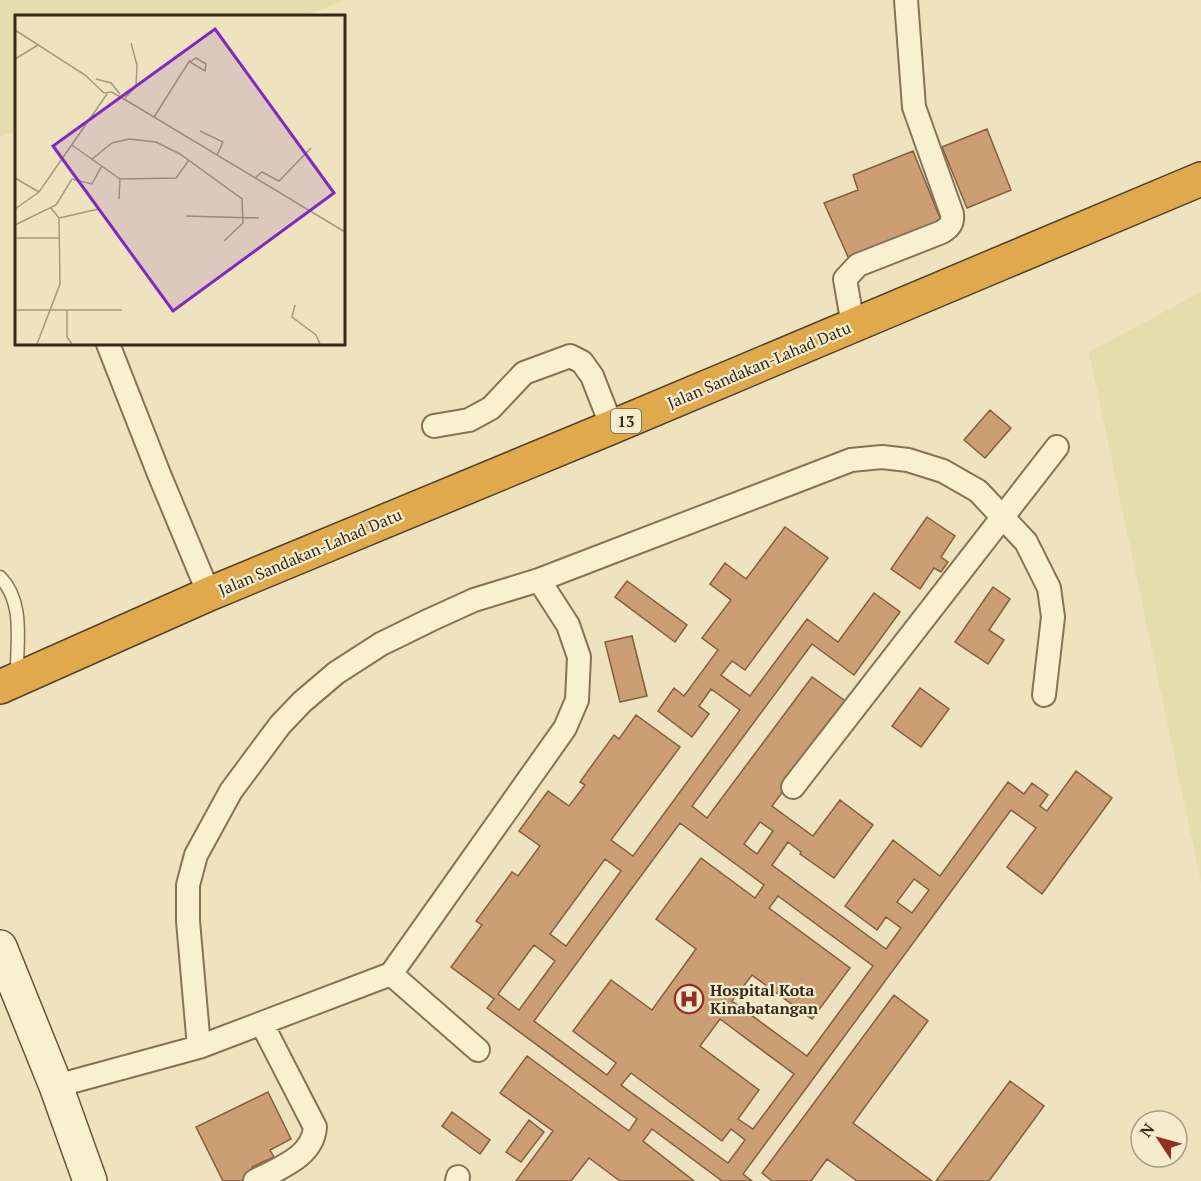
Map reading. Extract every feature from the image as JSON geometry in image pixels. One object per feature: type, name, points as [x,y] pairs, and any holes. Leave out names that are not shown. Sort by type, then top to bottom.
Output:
[{"type":"highway","name":"Jalan Sandakan-Lahad Datu","points":[[6,676],[51,663],[209,594],[1201,179]]},
{"type":"street","points":[[853,325],[845,279],[849,272],[858,265],[942,232],[952,221],[952,214],[914,107],[906,0]]},
{"type":"street","points":[[108,345],[209,594]]},
{"type":"street","points":[[434,426],[468,420],[491,408],[524,373],[570,356],[582,362],[592,376],[612,427]]},
{"type":"street","points":[[793,787],[1057,447]]},
{"type":"street","points":[[199,1047],[188,921],[188,885],[195,855],[231,791],[280,725],[302,702],[336,673],[381,644],[474,600],[539,580],[851,460],[882,457],[908,460],[943,471],[978,491],[1026,542],[1050,588],[1053,617],[1044,695]]},
{"type":"street","points":[[56,1086],[199,1047],[391,974],[565,728],[577,700],[579,657],[568,625],[539,580]]},
{"type":"street","points":[[0,947],[56,1086],[90,1181]]},
{"type":"street","points":[[391,974],[478,1050]]},
{"type":"street","points":[[255,1181],[308,1150],[315,1138],[315,1127],[262,1024]]},
{"type":"lane","points":[[0,577],[9,586],[16,603],[6,676]]},
{"type":"shaded area","points":[[0,0],[345,0],[306,15],[15,15],[15,131],[0,137]]},
{"type":"shaded area","points":[[1201,292],[1201,882],[1089,352]]},
{"type":"building","points":[[987,129],[1011,190],[967,208],[942,147]]},
{"type":"building","points":[[913,151],[942,223],[849,259],[824,203],[858,190],[853,175]]},
{"type":"building","points":[[990,410],[1011,428],[985,458],[964,440]]},
{"type":"building","points":[[927,517],[955,536],[941,557],[948,562],[941,572],[934,568],[920,589],[891,569]]},
{"type":"building","points":[[785,527],[828,558],[745,670],[732,661],[721,675],[750,696],[807,619],[838,642],[874,593],[900,612],[854,675],[812,644],[692,806],[707,818],[812,677],[848,703],[772,806],[813,836],[840,800],[873,825],[834,878],[800,854],[801,852],[788,842],[772,865],[886,949],[901,928],[886,917],[877,930],[845,906],[893,840],[940,876],[1008,782],[1024,794],[1032,783],[1048,795],[1040,806],[1047,811],[1076,771],[1112,798],[1042,894],[1007,867],[1036,828],[1011,810],[743,1174],[752,1181],[722,1181],[652,1129],[643,1141],[694,1181],[620,1181],[589,1158],[571,1181],[516,1181],[553,1131],[500,1093],[527,1056],[629,1131],[637,1119],[487,1008],[494,999],[451,967],[482,925],[476,921],[512,872],[518,876],[540,846],[519,831],[548,791],[569,806],[585,785],[580,782],[614,735],[619,739],[636,715],[680,747],[611,840],[633,856],[740,710],[711,689],[699,706],[709,714],[692,737],[658,711],[674,688],[684,696],[718,650],[702,638],[731,600],[710,584],[725,563],[746,579]],"holes":[[[760,822],[773,831],[757,854],[744,844]],[[680,823],[764,885],[755,898],[701,858],[656,919],[696,949],[652,1010],[611,980],[573,1031],[616,1063],[607,1075],[534,1021]],[[605,859],[621,871],[566,946],[550,934]],[[914,879],[929,890],[912,913],[897,902]],[[778,896],[873,966],[807,1056],[732,1001],[752,975],[812,1019],[850,968],[769,908]],[[534,945],[555,961],[519,1010],[498,994]],[[720,1019],[794,1074],[753,1129],[738,1119],[759,1090],[700,1046]],[[631,1073],[722,1141],[731,1129],[745,1140],[728,1163],[621,1085]]]},
{"type":"building","points":[[627,581],[687,625],[675,642],[615,597]]},
{"type":"building","points":[[993,587],[1010,599],[989,630],[1004,640],[988,664],[955,642]]},
{"type":"building","points":[[632,636],[647,696],[620,702],[605,642]]},
{"type":"building","points":[[920,688],[949,709],[921,747],[892,726]]},
{"type":"building","points":[[894,995],[928,1021],[853,1123],[932,1181],[857,1181],[827,1159],[811,1181],[772,1181],[762,1173]]},
{"type":"building","points":[[1010,1081],[1044,1106],[989,1181],[936,1181]]},
{"type":"building","points":[[268,1092],[291,1139],[270,1150],[274,1157],[252,1167],[256,1176],[245,1181],[223,1181],[196,1127]]},
{"type":"building","points":[[452,1112],[490,1140],[480,1154],[442,1126]]},
{"type":"building","points":[[529,1120],[544,1132],[521,1162],[506,1152]]},
{"type":"place","name":"Hospital Kota Kinabatangan","points":[[689,999]]}]
